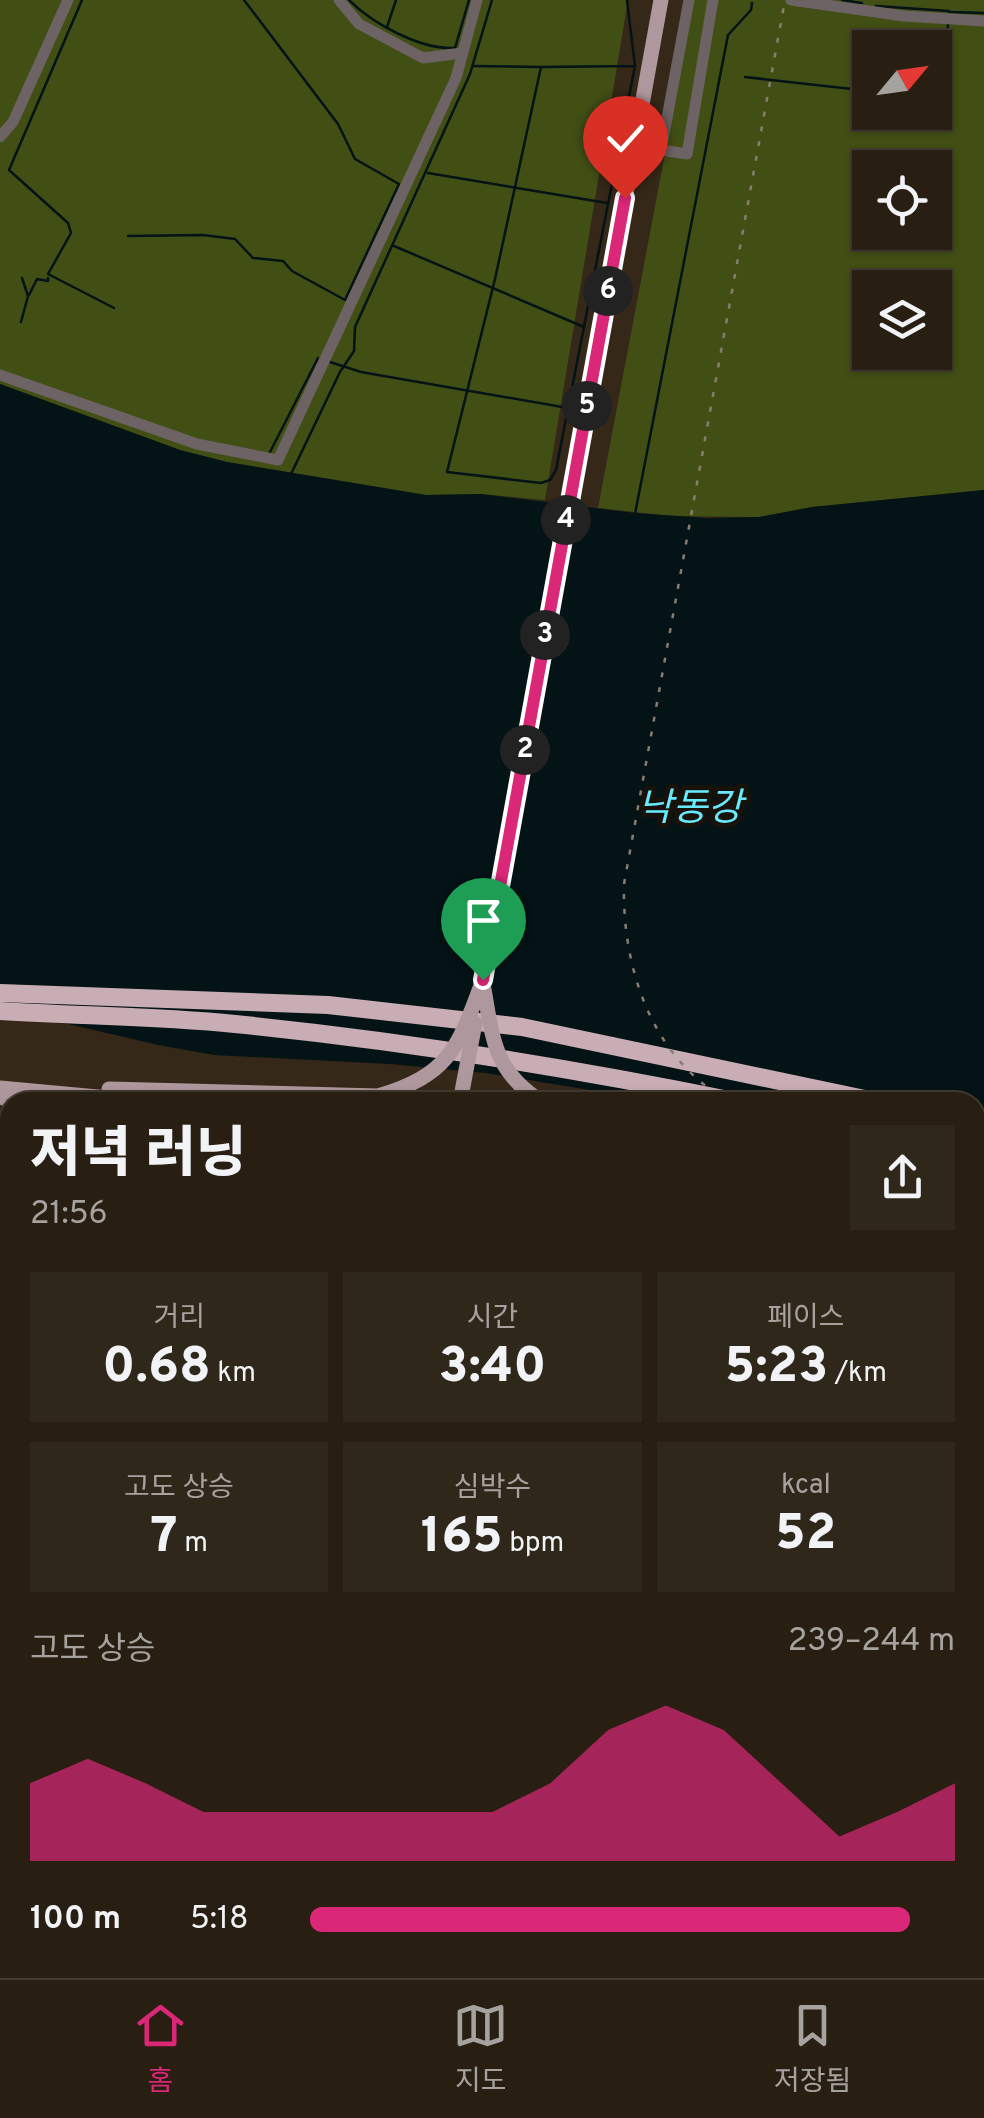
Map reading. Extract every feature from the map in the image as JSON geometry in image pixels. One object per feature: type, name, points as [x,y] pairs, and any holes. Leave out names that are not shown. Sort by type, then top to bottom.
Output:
[{"type":"highway","points":[[0,993],[328,1005],[522,1026],[832,1092]]},
{"type":"highway","points":[[0,1011],[232,1024],[542,1064],[686,1092]]},
{"type":"main road","points":[[649,68],[653,0]]},
{"type":"main road","points":[[462,1092],[661,0]]},
{"type":"main road","points":[[649,68],[673,0]]},
{"type":"main road","points":[[391,1092],[433,1073],[460,1040],[483,980]]},
{"type":"main road","points":[[483,980],[498,1058],[525,1092]]},
{"type":"main road","points":[[0,1088],[224,1092]]},
{"type":"main road","points":[[0,1088],[43,1092]]},
{"type":"street","points":[[0,137],[12,122],[68,0]]},
{"type":"street","points":[[339,0],[359,24],[423,58],[462,53]]},
{"type":"street","points":[[0,375],[197,444],[278,460],[456,78],[477,0]]},
{"type":"street","points":[[689,0],[661,150],[687,154],[713,0]]},
{"type":"street","points":[[790,0],[904,16],[984,21]]},
{"type":"green space","points":[[0,0],[628,0],[545,500],[481,494],[426,495],[227,462],[180,450],[0,384]]},
{"type":"green space","points":[[694,0],[984,0],[984,490],[812,507],[759,517],[670,516],[598,508]]},
{"type":"water","name":"낙동강","points":[[0,384],[180,450],[227,462],[426,495],[481,494],[707,518],[759,517],[812,507],[984,490],[984,1092],[603,1092],[485,1073],[214,1055],[0,1008]]},
{"type":"waterway","points":[[82,0],[9,170],[68,223],[71,233],[48,274],[114,308]]},
{"type":"waterway","points":[[128,236],[203,235],[235,239],[253,258],[283,261],[292,271],[345,300],[399,184],[355,159],[338,124],[244,0]]},
{"type":"waterway","points":[[349,0],[398,34],[427,45],[455,48],[469,0]]},
{"type":"waterway","points":[[387,27],[396,0]]},
{"type":"waterway","points":[[291,474],[354,351],[355,327],[470,74],[492,0]]},
{"type":"waterway","points":[[627,0],[635,66],[541,67],[495,279],[447,472],[541,483],[550,480],[556,470],[635,66]]},
{"type":"waterway","points":[[842,0],[862,3]]},
{"type":"waterway","points":[[635,514],[728,35],[751,10],[752,3]]},
{"type":"waterway","points":[[876,6],[949,11]]},
{"type":"waterway","points":[[949,12],[984,13]]},
{"type":"waterway","points":[[948,25],[948,30]]},
{"type":"waterway","points":[[473,66],[540,67]]},
{"type":"waterway","points":[[745,77],[852,89]]},
{"type":"waterway","points":[[428,173],[607,203]]},
{"type":"waterway","points":[[394,246],[584,327]]},
{"type":"waterway","points":[[21,322],[28,296],[22,278]]},
{"type":"waterway","points":[[29,295],[37,279],[48,278]]},
{"type":"waterway","points":[[269,454],[318,358]]},
{"type":"waterway","points":[[330,362],[361,372],[568,408]]},
{"type":"railway","points":[[715,1092],[680,1062],[647,1009],[629,948],[624,884],[785,0]]},
{"type":"route","points":[[483,980],[625,198]]}]
